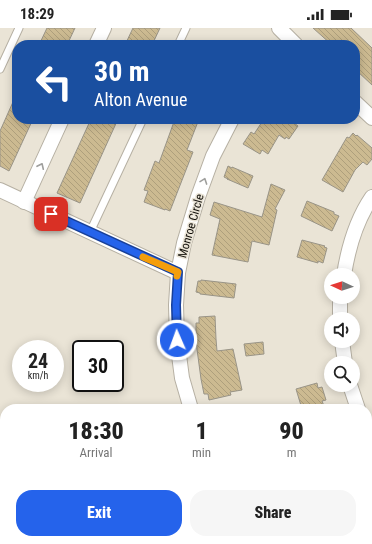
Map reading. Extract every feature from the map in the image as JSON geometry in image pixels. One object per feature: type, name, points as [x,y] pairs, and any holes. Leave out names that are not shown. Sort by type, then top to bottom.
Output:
[{"type":"street","points":[[98,40],[104,28]]},
{"type":"street","points":[[279,28],[289,40]]},
{"type":"street","points":[[360,107],[372,118]]},
{"type":"street","points":[[24,202],[60,124]]},
{"type":"street","name":"Monroe Circle","points":[[190,404],[182,378],[177,340],[176,305],[178,272],[184,243],[198,197],[213,156],[229,124]]},
{"type":"street","points":[[0,190],[178,272]]},
{"type":"street","points":[[345,268],[355,231],[372,197]]},
{"type":"street","points":[[352,392],[356,404]]},
{"type":"lane","points":[[13,40],[19,28]]},
{"type":"lane","points":[[180,40],[186,28]]},
{"type":"lane","points":[[0,69],[12,43]]},
{"type":"lane","points":[[90,232],[141,124]]},
{"type":"building","points":[[47,28],[75,28],[69,40],[41,40]]},
{"type":"building","points":[[133,28],[160,28],[154,40],[127,40]]},
{"type":"building","points":[[313,28],[351,28],[372,48],[372,85],[360,74],[360,40],[326,40]]},
{"type":"building","points":[[12,104],[12,124],[31,124],[9,171],[0,166],[0,131]]},
{"type":"building","points":[[89,124],[116,124],[80,203],[57,193]]},
{"type":"building","points":[[173,124],[197,124],[187,150],[193,152],[170,211],[144,202],[148,191],[144,190],[155,161],[159,163]]},
{"type":"building","points":[[261,124],[295,124],[298,126],[289,139],[286,137],[285,139],[279,135],[268,154],[262,150],[260,154],[243,144],[251,132],[254,134]]},
{"type":"building","points":[[353,133],[372,148],[372,159],[367,165],[363,162],[355,170],[343,192],[322,180],[347,137],[349,138]]},
{"type":"building","points":[[228,166],[253,176],[248,188],[224,177]]},
{"type":"building","points":[[271,184],[285,190],[275,209],[277,210],[269,245],[252,241],[248,262],[212,255],[220,219],[210,215],[214,202],[262,217]]},
{"type":"building","points":[[307,201],[334,212],[334,214],[339,216],[332,231],[301,216]]},
{"type":"building","points":[[302,240],[325,246],[324,247],[327,248],[323,263],[297,257]]},
{"type":"building","points":[[201,280],[236,284],[234,298],[200,294],[196,292],[198,281]]},
{"type":"building","points":[[215,316],[217,351],[233,349],[242,390],[230,392],[231,395],[209,400],[208,394],[204,394],[201,379],[196,342],[196,323],[199,323],[199,317]]},
{"type":"building","points":[[263,342],[264,354],[246,356],[244,344]]},
{"type":"building","points":[[317,383],[318,388],[322,387],[326,400],[322,401],[323,404],[300,404],[296,389]]},
{"type":"slow traffic","points":[[143,257],[178,272],[177,276]]},
{"type":"route","points":[[51,214],[178,272],[176,305],[177,340]]}]
